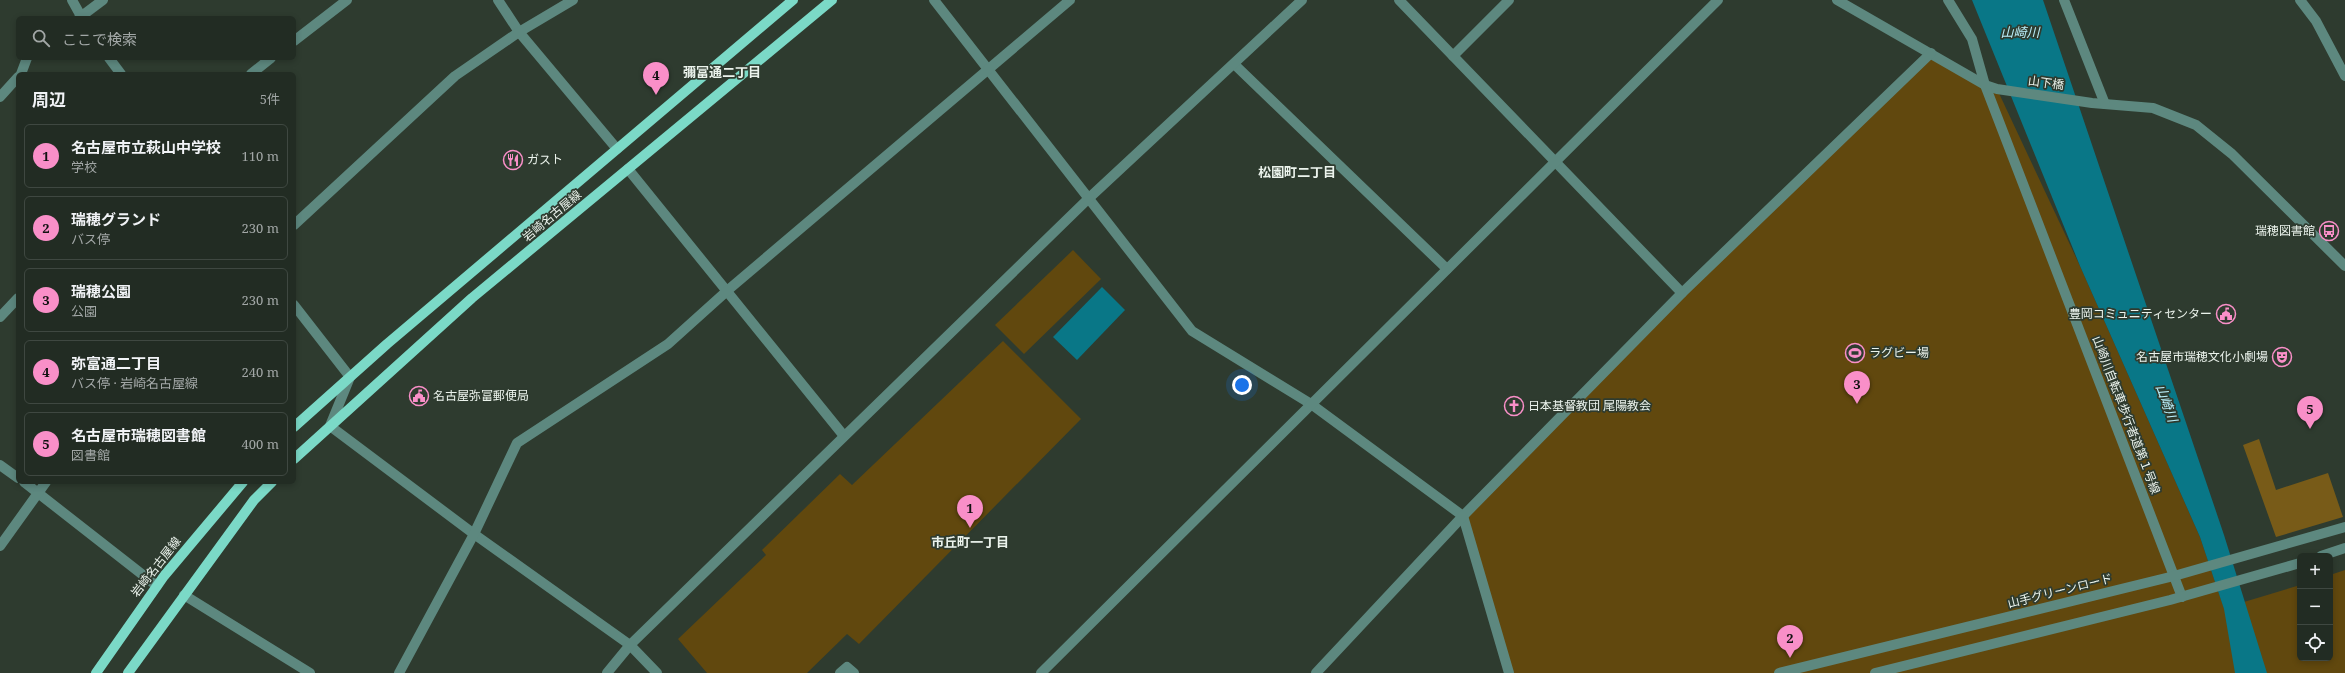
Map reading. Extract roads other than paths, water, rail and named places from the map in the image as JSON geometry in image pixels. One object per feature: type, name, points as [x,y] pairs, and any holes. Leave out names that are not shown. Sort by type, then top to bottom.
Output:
[{"type":"main road","name":"岩崎名古屋線","points":[[296,425],[350,377],[792,0]]},
{"type":"main road","name":"岩崎名古屋線","points":[[296,457],[472,298],[832,0]]},
{"type":"main road","name":"岩崎名古屋線","points":[[96,673],[157,586],[241,484]]},
{"type":"main road","points":[[128,673],[184,594],[254,500],[270,484]]},
{"type":"street","points":[[72,0],[79,16]]},
{"type":"street","points":[[83,16],[103,0]]},
{"type":"street","points":[[296,39],[347,0]]},
{"type":"street","points":[[498,0],[519,32],[617,149]]},
{"type":"street","points":[[296,223],[455,76],[519,32],[573,0]]},
{"type":"street","points":[[934,0],[1088,200],[1192,331],[1311,404],[1463,516],[1509,673]]},
{"type":"street","points":[[399,673],[474,534],[518,443],[668,344],[728,290],[1070,0]]},
{"type":"street","points":[[607,673],[630,645],[844,436],[1088,200],[1302,0]]},
{"type":"street","points":[[1398,0],[1682,293]]},
{"type":"street","points":[[1453,56],[1509,0]]},
{"type":"street","points":[[1041,673],[1718,0]]},
{"type":"street","name":"山下橋","points":[[1837,0],[1985,85],[1997,89],[2092,103],[2153,108],[2196,125],[2232,154],[2345,266]]},
{"type":"street","name":"山崎川自転車歩行者道第１号線","points":[[1948,0],[1972,39],[1985,85],[2187,596]]},
{"type":"street","points":[[2064,0],[2104,104]]},
{"type":"street","points":[[2300,0],[2316,21],[2345,76]]},
{"type":"street","points":[[1316,673],[1463,516],[1682,293],[1931,53]]},
{"type":"street","points":[[22,72],[26,60]]},
{"type":"street","points":[[111,60],[120,72]]},
{"type":"street","points":[[254,72],[268,60]]},
{"type":"street","points":[[1234,64],[1448,269]]},
{"type":"street","points":[[0,97],[16,79]]},
{"type":"street","points":[[628,170],[728,290],[844,436]]},
{"type":"street","points":[[0,317],[16,300]]},
{"type":"street","points":[[296,307],[350,377],[330,426],[474,534],[630,645],[657,673]]},
{"type":"street","points":[[0,465],[16,477]]},
{"type":"street","points":[[27,484],[157,586]]},
{"type":"street","points":[[0,546],[44,484]]},
{"type":"street","name":"山手グリーンロード","points":[[1779,673],[2178,574],[2345,527]]},
{"type":"street","points":[[2330,553],[2345,548]]},
{"type":"street","points":[[1875,673],[2187,596],[2297,563]]},
{"type":"street","points":[[184,594],[310,673]]},
{"type":"street","points":[[840,673],[847,666],[854,673]]},
{"type":"water","name":"山崎川","points":[[1972,0],[2043,0],[2224,535],[2267,673],[2235,673],[2224,609],[2200,537],[2080,266]]},
{"type":"water","points":[[1102,287],[1125,310],[1077,360],[1053,337]]},
{"type":"place","name":"弥富通二丁目","points":[[656,95]]},
{"type":"place","name":"ガスト","points":[[513,160]]},
{"type":"place","name":"瑞穂図書館","points":[[2329,231]]},
{"type":"place","name":"豊岡コミュニティセンター","points":[[2226,314]]},
{"type":"place","name":"ラグビー場","points":[[1855,353]]},
{"type":"place","name":"名古屋市瑞穂文化小劇場","points":[[2282,357]]},
{"type":"place","name":"名古屋弥富郵便局","points":[[419,396]]},
{"type":"place","name":"瑞穂公園","points":[[1857,404]]},
{"type":"place","name":"日本基督教団 尾陽教会","points":[[1514,406]]},
{"type":"place","name":"名古屋市瑞穂図書館","points":[[2310,429]]},
{"type":"place","name":"名古屋市立萩山中学校","points":[[970,528]]},
{"type":"place","name":"瑞穂グランド","points":[[1790,658]]},
{"type":"district","name":"彌富通二丁目","points":[[722,72]]},
{"type":"district","name":"松園町二丁目","points":[[1297,172]]},
{"type":"district","name":"市丘町一丁目","points":[[970,542]]}]
